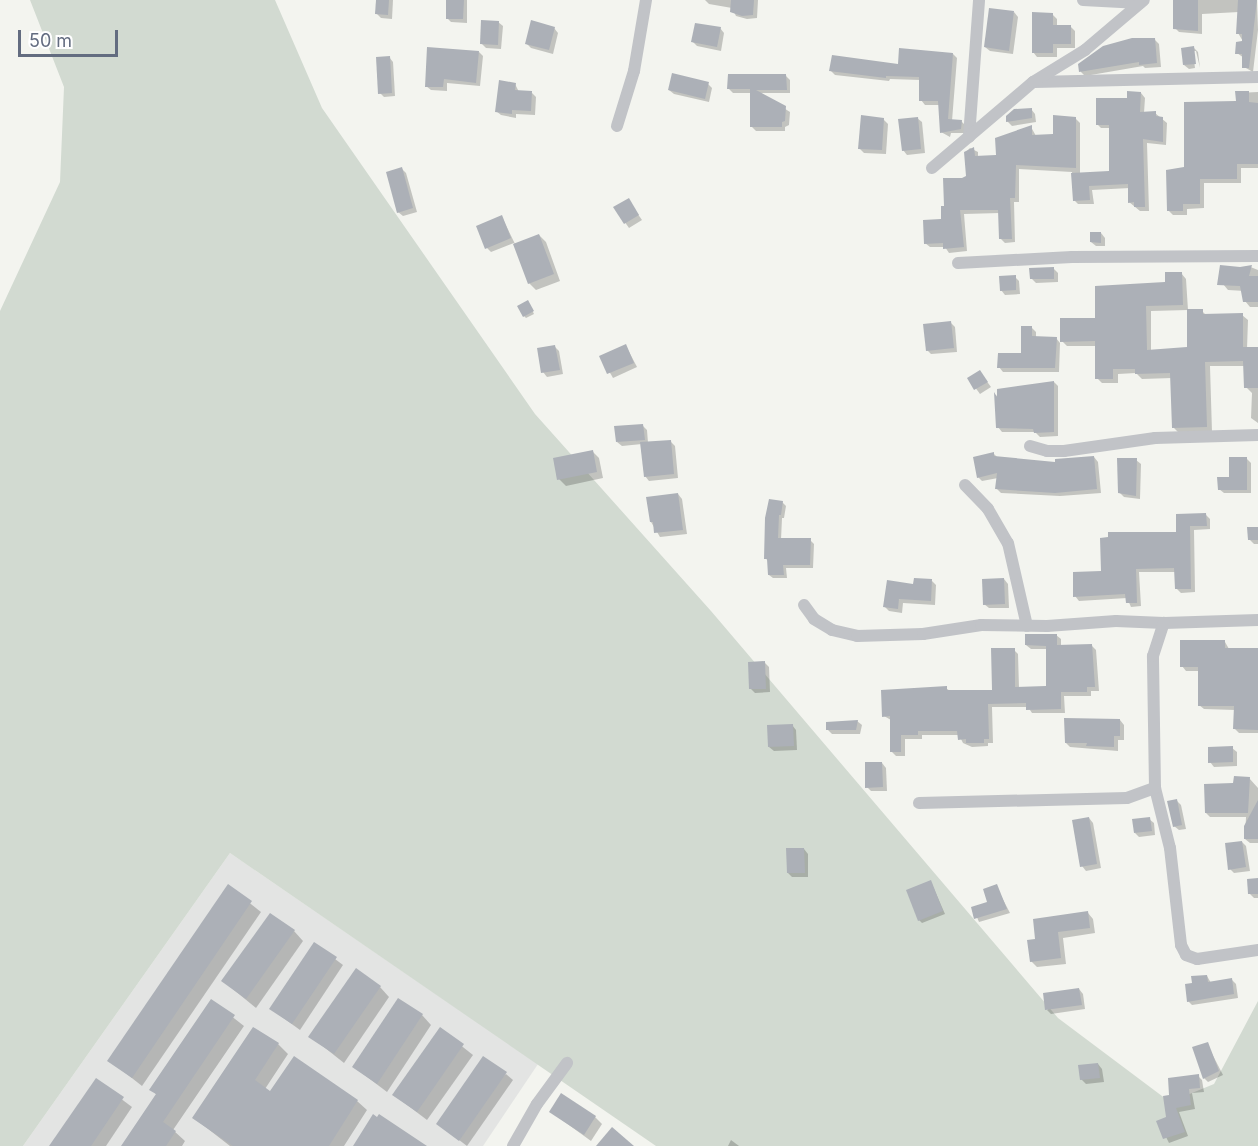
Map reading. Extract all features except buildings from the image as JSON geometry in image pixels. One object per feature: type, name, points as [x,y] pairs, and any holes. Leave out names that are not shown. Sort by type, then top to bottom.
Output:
[{"type":"street","points":[[617,126],[634,71],[646,0]]},
{"type":"street","points":[[969,137],[979,0]]},
{"type":"street","points":[[1083,0],[1142,2]]},
{"type":"street","points":[[932,168],[1033,82],[1085,50],[1142,2]]},
{"type":"street","points":[[1033,82],[1258,77]]},
{"type":"street","points":[[958,263],[1072,257],[1258,256]]},
{"type":"street","points":[[1030,446],[1047,451],[1064,451],[1155,438],[1258,435]]},
{"type":"street","points":[[965,485],[988,509],[1008,543],[1027,626]]},
{"type":"street","points":[[804,605],[814,619],[832,630],[857,636],[923,634],[981,625],[1088,625],[1116,621],[1164,623],[1258,620]]},
{"type":"street","points":[[1164,623],[1153,656],[1155,788],[1170,848],[1181,945],[1186,955],[1197,959],[1258,950]]},
{"type":"street","points":[[919,803],[1127,798],[1155,788]]},
{"type":"street","points":[[513,1146],[537,1104],[567,1062]]},
{"type":"shaded area","points":[[30,0],[275,0],[322,108],[535,414],[711,611],[1058,1018],[1170,1102],[1214,1084],[1258,1001],[1258,1146],[656,1146],[230,853],[23,1146],[0,1146],[0,311],[60,182],[64,87]]},
{"type":"shaded area","points":[[230,853],[538,1064],[483,1146],[23,1146]]}]
